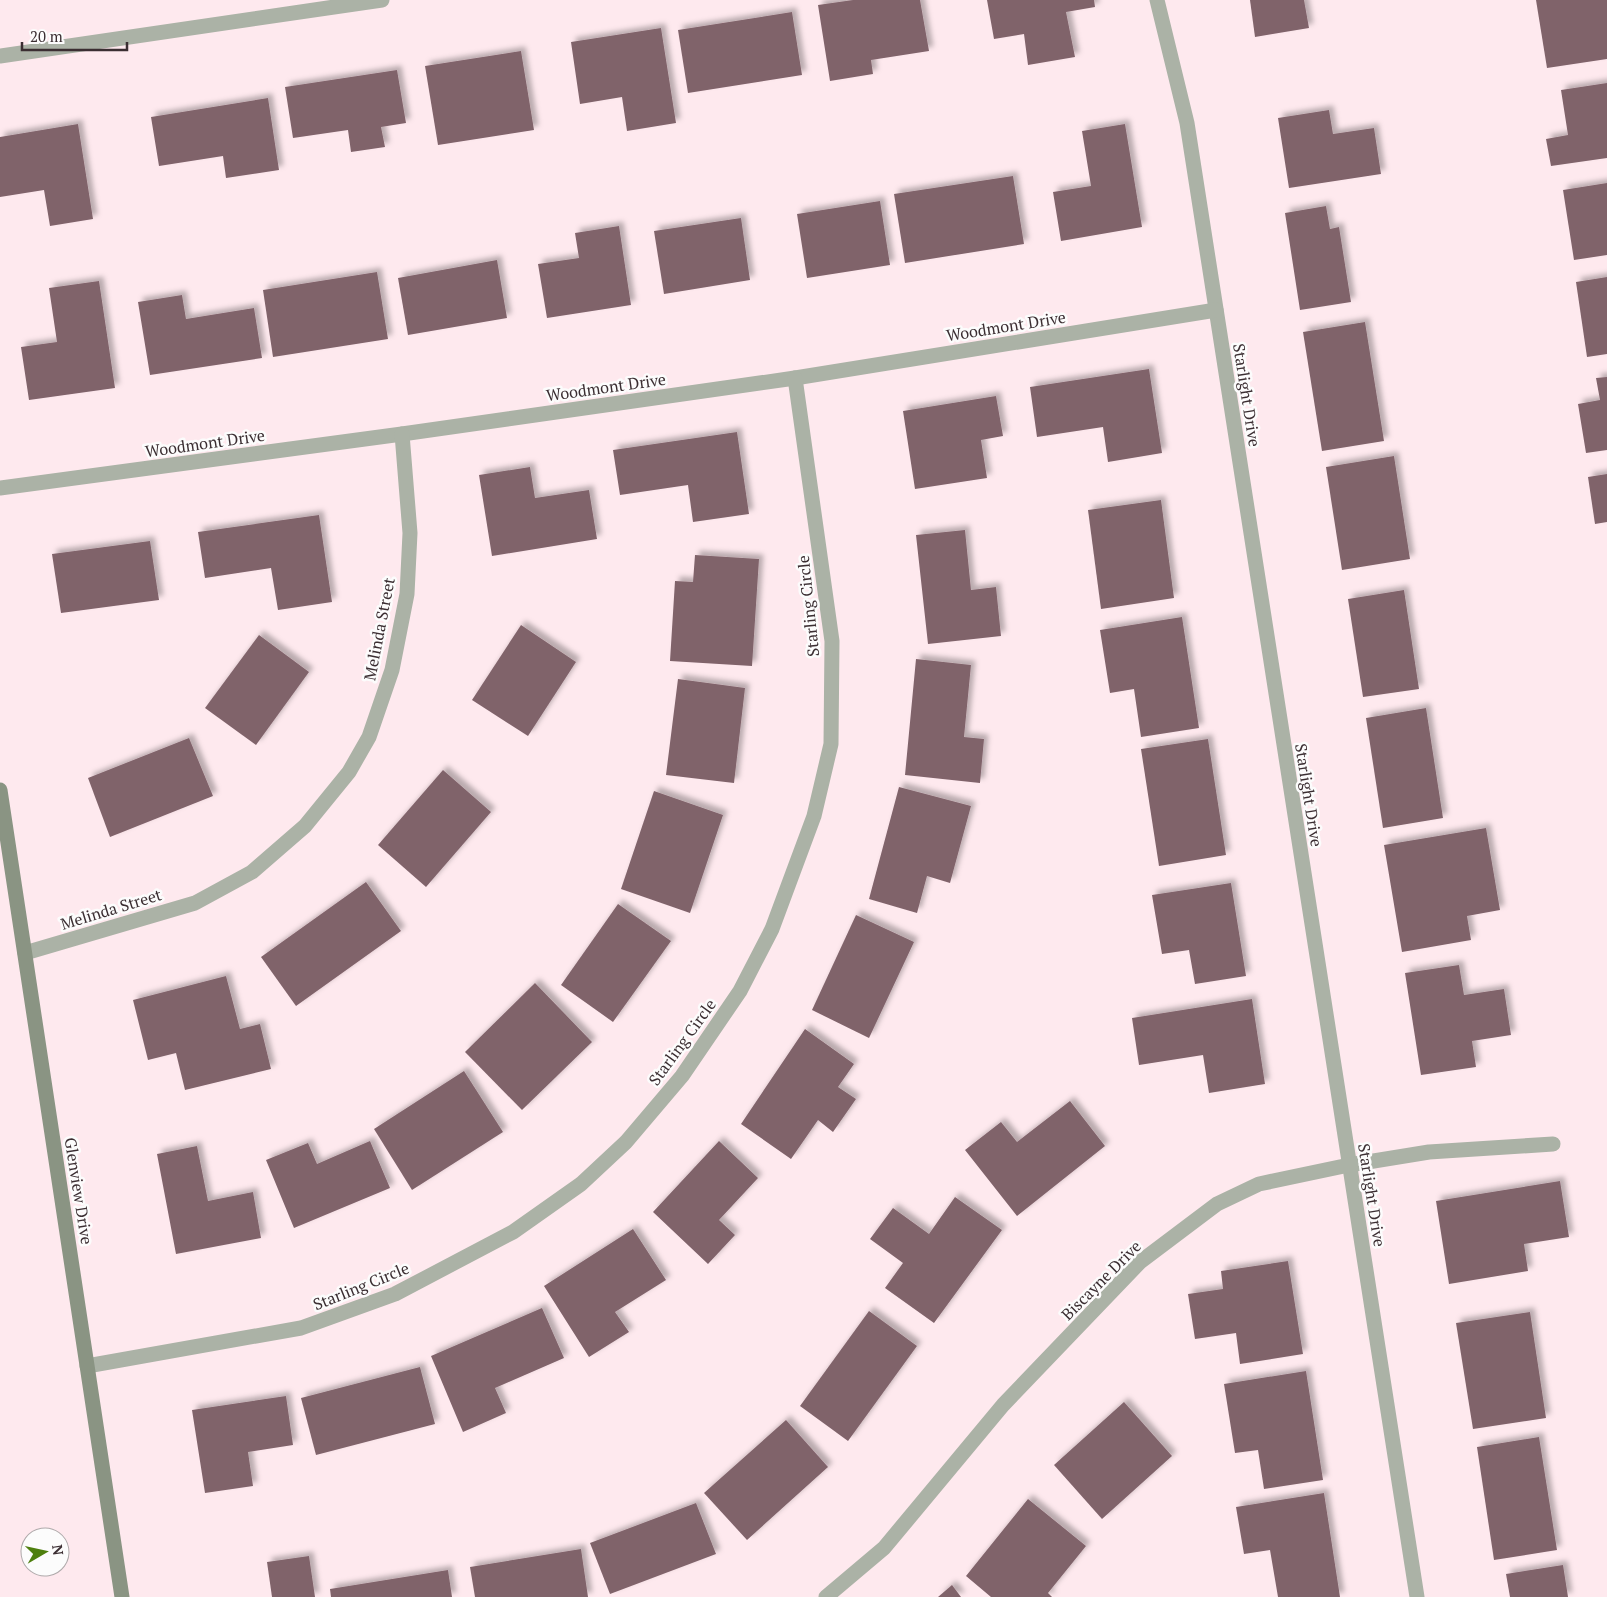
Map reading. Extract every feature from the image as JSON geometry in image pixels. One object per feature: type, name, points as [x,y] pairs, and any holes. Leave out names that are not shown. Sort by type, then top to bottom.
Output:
[{"type":"main road","name":"Glenview Drive","points":[[0,790],[2,820],[25,953],[122,1597]]},
{"type":"street","points":[[0,56],[382,0]]},
{"type":"street","name":"Starlight Drive","points":[[1157,0],[1188,123],[1417,1597]]},
{"type":"street","name":"Woodmont Drive","points":[[0,488],[402,434],[795,378],[1216,310]]},
{"type":"street","name":"Starling Circle","points":[[87,1366],[300,1328],[395,1294],[513,1232],[581,1184],[626,1142],[682,1076],[740,991],[772,929],[814,816],[831,744],[832,641],[795,378]]},
{"type":"street","name":"Melinda Street","points":[[25,953],[195,903],[252,872],[305,826],[349,772],[369,737],[392,670],[407,594],[410,533],[402,434]]},
{"type":"street","name":"Biscayne Drive","points":[[826,1597],[884,1548],[1003,1405],[1140,1262],[1217,1204],[1259,1184],[1350,1165],[1429,1152],[1553,1144]]},
{"type":"building","points":[[853,0],[920,0],[929,51],[871,60],[873,74],[830,81],[818,5]]},
{"type":"building","points":[[987,0],[1094,0],[1095,7],[1066,12],[1075,57],[1028,65],[1024,34],[994,39]]},
{"type":"building","points":[[1250,0],[1304,0],[1309,28],[1255,37]]},
{"type":"building","points":[[1536,0],[1607,0],[1607,59],[1547,68]]},
{"type":"building","points":[[792,12],[802,75],[688,93],[678,30]]},
{"type":"building","points":[[661,28],[676,123],[627,131],[622,97],[580,104],[571,42]]},
{"type":"building","points":[[521,51],[534,130],[438,145],[425,66]]},
{"type":"building","points":[[397,70],[406,123],[381,127],[385,147],[351,152],[348,130],[293,138],[285,87]]},
{"type":"building","points":[[1607,83],[1607,158],[1551,166],[1546,139],[1568,135],[1561,90]]},
{"type":"building","points":[[268,98],[279,170],[226,178],[223,156],[159,166],[151,117]]},
{"type":"building","points":[[1329,110],[1333,134],[1374,128],[1381,174],[1289,188],[1278,118]]},
{"type":"building","points":[[78,124],[93,219],[50,226],[44,190],[0,197],[0,137]]},
{"type":"building","points":[[1125,124],[1142,227],[1061,241],[1053,192],[1091,186],[1082,131]]},
{"type":"building","points":[[1013,176],[1024,244],[905,263],[894,194]]},
{"type":"building","points":[[1607,183],[1607,255],[1574,260],[1563,190]]},
{"type":"building","points":[[880,201],[890,265],[807,278],[797,214]]},
{"type":"building","points":[[1326,206],[1330,229],[1339,227],[1351,302],[1300,310],[1285,213]]},
{"type":"building","points":[[741,218],[750,280],[664,294],[654,231]]},
{"type":"building","points":[[619,226],[631,305],[547,318],[538,264],[579,258],[575,233]]},
{"type":"building","points":[[497,260],[507,318],[408,335],[398,278]]},
{"type":"building","points":[[377,272],[388,339],[273,357],[263,290]]},
{"type":"building","points":[[1607,277],[1607,354],[1587,357],[1576,282]]},
{"type":"building","points":[[99,281],[115,388],[29,400],[21,347],[57,342],[49,288]]},
{"type":"building","points":[[182,295],[186,319],[254,308],[262,358],[150,375],[138,302]]},
{"type":"building","points":[[1365,322],[1384,441],[1322,451],[1303,332]]},
{"type":"building","points":[[1149,369],[1162,453],[1108,462],[1103,427],[1037,437],[1030,387]]},
{"type":"building","points":[[1607,377],[1607,450],[1586,453],[1578,404],[1600,400],[1596,378]]},
{"type":"building","points":[[996,396],[1003,436],[981,440],[987,478],[915,489],[903,411]]},
{"type":"building","points":[[737,432],[749,514],[693,522],[688,485],[620,495],[613,450]]},
{"type":"building","points":[[1394,456],[1410,559],[1342,570],[1326,467]]},
{"type":"building","points":[[530,467],[535,498],[589,490],[597,539],[492,556],[479,475]]},
{"type":"building","points":[[1607,474],[1607,522],[1595,524],[1588,477]]},
{"type":"building","points":[[1161,500],[1174,598],[1101,609],[1088,510]]},
{"type":"building","points":[[319,515],[332,602],[278,610],[271,568],[205,578],[198,532]]},
{"type":"building","points":[[965,530],[971,590],[996,587],[1001,636],[928,644],[916,535]]},
{"type":"building","points":[[150,541],[159,600],[61,613],[52,554]]},
{"type":"building","points":[[695,555],[759,559],[752,666],[670,661],[675,581],[693,582]]},
{"type":"building","points":[[1404,590],[1419,689],[1363,697],[1348,599]]},
{"type":"building","points":[[1182,617],[1199,728],[1141,737],[1134,689],[1110,693],[1100,630]]},
{"type":"building","points":[[521,625],[576,662],[528,736],[472,700]]},
{"type":"building","points":[[259,635],[309,672],[256,745],[205,708]]},
{"type":"building","points":[[916,659],[971,665],[964,737],[984,739],[980,783],[905,775]]},
{"type":"building","points":[[678,679],[745,688],[734,783],[666,775]]},
{"type":"building","points":[[1426,708],[1443,818],[1383,828],[1366,718]]},
{"type":"building","points":[[189,738],[213,796],[110,837],[88,778]]},
{"type":"building","points":[[1208,739],[1226,855],[1159,866],[1141,749]]},
{"type":"building","points":[[443,770],[491,812],[426,887],[378,845]]},
{"type":"building","points":[[899,787],[971,806],[950,883],[927,876],[917,913],[869,899]]},
{"type":"building","points":[[654,791],[723,815],[690,913],[621,889]]},
{"type":"building","points":[[1486,828],[1500,910],[1467,916],[1471,940],[1402,952],[1384,845]]},
{"type":"building","points":[[366,882],[401,931],[296,1006],[261,957]]},
{"type":"building","points":[[1231,883],[1246,976],[1195,984],[1189,950],[1162,954],[1152,895]]},
{"type":"building","points":[[618,904],[671,941],[613,1022],[561,985]]},
{"type":"building","points":[[856,915],[914,942],[869,1038],[812,1010]]},
{"type":"building","points":[[1459,965],[1464,995],[1504,989],[1511,1035],[1472,1041],[1476,1067],[1421,1075],[1405,973]]},
{"type":"building","points":[[226,976],[240,1029],[260,1024],[271,1069],[185,1090],[176,1053],[148,1060],[133,1000]]},
{"type":"building","points":[[535,983],[592,1042],[522,1110],[465,1052]]},
{"type":"building","points":[[1252,999],[1265,1084],[1209,1093],[1203,1055],[1139,1065],[1132,1018]]},
{"type":"building","points":[[805,1029],[854,1064],[838,1087],[856,1099],[833,1132],[818,1120],[791,1159],[741,1124]]},
{"type":"building","points":[[464,1071],[503,1132],[412,1190],[374,1129]]},
{"type":"building","points":[[1070,1101],[1105,1146],[1017,1216],[965,1150],[1001,1122],[1017,1142]]},
{"type":"building","points":[[370,1141],[390,1188],[294,1228],[266,1160],[308,1143],[317,1164]]},
{"type":"building","points":[[719,1141],[758,1178],[719,1220],[735,1235],[708,1264],[653,1212]]},
{"type":"building","points":[[197,1146],[208,1201],[253,1192],[261,1238],[176,1254],[157,1154]]},
{"type":"building","points":[[1560,1181],[1569,1237],[1524,1244],[1528,1271],[1449,1284],[1436,1201]]},
{"type":"building","points":[[955,1197],[1002,1230],[934,1323],[885,1288],[903,1263],[870,1239],[893,1208],[929,1234]]},
{"type":"building","points":[[633,1229],[666,1280],[615,1312],[629,1332],[589,1357],[544,1286]]},
{"type":"building","points":[[1288,1261],[1303,1354],[1240,1364],[1236,1333],[1195,1339],[1188,1294],[1223,1289],[1221,1271]]},
{"type":"building","points":[[542,1308],[564,1358],[495,1388],[506,1413],[463,1432],[431,1356]]},
{"type":"building","points":[[869,1311],[917,1346],[848,1441],[800,1406]]},
{"type":"building","points":[[1530,1312],[1546,1418],[1473,1429],[1456,1323]]},
{"type":"building","points":[[420,1367],[435,1424],[316,1455],[301,1398]]},
{"type":"building","points":[[1306,1371],[1323,1480],[1264,1489],[1258,1450],[1235,1453],[1224,1384]]},
{"type":"building","points":[[286,1396],[293,1445],[248,1452],[253,1486],[205,1493],[192,1410]]},
{"type":"building","points":[[1124,1402],[1172,1456],[1102,1519],[1054,1465]]},
{"type":"building","points":[[786,1420],[828,1467],[747,1540],[704,1493]]},
{"type":"building","points":[[1539,1437],[1557,1550],[1494,1560],[1477,1447]]},
{"type":"building","points":[[1324,1493],[1340,1597],[1278,1597],[1270,1550],[1244,1554],[1236,1507]]},
{"type":"building","points":[[1028,1499],[1086,1546],[1048,1593],[1052,1597],[991,1597],[966,1576]]},
{"type":"building","points":[[696,1503],[716,1554],[610,1594],[590,1543]]},
{"type":"building","points":[[581,1549],[588,1597],[475,1597],[470,1567]]},
{"type":"building","points":[[309,1556],[315,1597],[272,1597],[267,1562]]},
{"type":"building","points":[[1563,1565],[1568,1597],[1510,1597],[1506,1574]]},
{"type":"building","points":[[448,1570],[452,1597],[331,1597],[330,1589]]},
{"type":"building","points":[[952,1585],[961,1597],[938,1597]]}]
